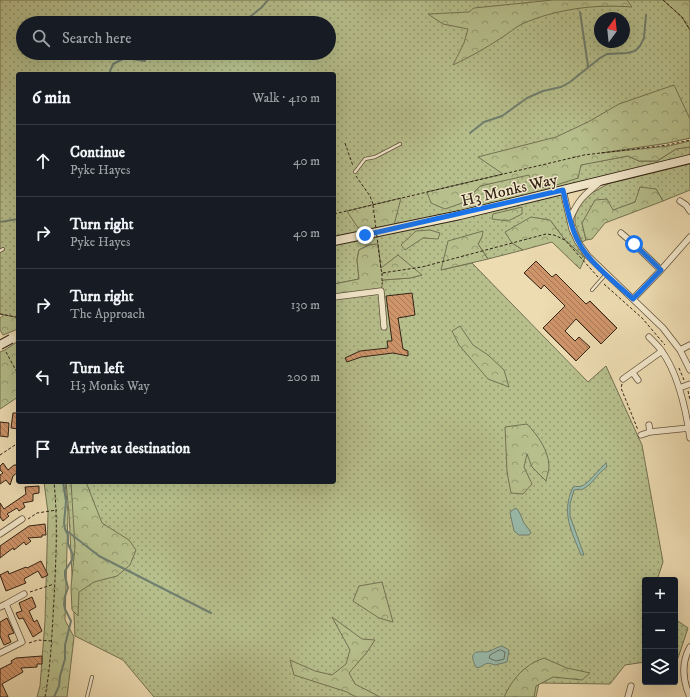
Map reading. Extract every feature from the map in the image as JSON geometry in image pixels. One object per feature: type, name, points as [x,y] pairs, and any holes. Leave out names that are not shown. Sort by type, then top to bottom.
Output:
[{"type":"street","name":"H3 Monks Way","points":[[336,241],[460,215],[690,159]]},
{"type":"street","points":[[570,219],[577,203],[586,193],[601,181]]},
{"type":"street","points":[[563,190],[572,229],[578,242],[588,256],[663,328],[680,350],[690,370]]},
{"type":"street","points":[[680,201],[686,205],[690,211]]},
{"type":"street","points":[[621,233],[661,270]]},
{"type":"street","points":[[633,299],[690,237]]},
{"type":"street","points":[[336,297],[381,291],[384,328]]},
{"type":"street","points":[[3,348],[14,337]]},
{"type":"street","points":[[649,337],[664,349],[679,388],[690,438]]},
{"type":"street","points":[[680,350],[690,344]]},
{"type":"street","points":[[624,379],[664,349]]},
{"type":"street","points":[[633,373],[638,380]]},
{"type":"street","points":[[679,388],[688,385]]},
{"type":"street","points":[[649,425],[650,432]]},
{"type":"street","points":[[641,435],[650,432],[689,428]]},
{"type":"street","points":[[0,534],[22,519]]},
{"type":"street","points":[[0,607],[24,594]]},
{"type":"street","points":[[0,653],[22,642],[6,604]]},
{"type":"street","points":[[690,647],[686,654],[684,669],[685,686],[690,697]]},
{"type":"street","points":[[628,697],[631,686]]},
{"type":"lane","points":[[355,172],[365,159],[375,157],[400,144]]},
{"type":"lane","points":[[592,290],[606,273]]},
{"type":"lane","points":[[87,697],[92,677]]},
{"type":"path","points":[[663,0],[682,17],[690,30]]},
{"type":"path","points":[[336,214],[584,154],[668,145],[690,140]]},
{"type":"path","points":[[373,205],[382,273],[381,291]]},
{"type":"path","points":[[382,273],[422,268],[546,234],[554,235],[565,240],[600,280],[642,318],[664,349]]},
{"type":"path","points":[[0,314],[16,317]]},
{"type":"path","points":[[3,348],[16,371]]},
{"type":"path","points":[[677,364],[688,385],[690,400]]},
{"type":"path","points":[[624,379],[621,388],[641,435]]},
{"type":"path","points":[[0,455],[16,445]]},
{"type":"path","points":[[45,697],[52,641],[57,541],[57,510],[54,484]]},
{"type":"path","points":[[22,519],[25,520],[37,513],[57,510]]},
{"type":"path","points":[[24,594],[55,584]]},
{"type":"path","points":[[22,642],[28,643],[38,640],[52,641]]},
{"type":"green space","points":[[0,0],[663,0],[682,17],[690,30],[690,138],[668,143],[584,155],[427,192],[465,202],[480,186],[529,174],[628,156],[639,161],[657,161],[676,149],[690,147],[690,155],[563,190],[572,229],[588,256],[585,258],[565,240],[550,220],[512,243],[523,250],[488,259],[478,244],[482,237],[441,270],[472,263],[588,382],[606,366],[642,445],[663,562],[658,577],[642,577],[642,662],[625,665],[610,684],[539,683],[536,697],[154,697],[123,660],[75,636],[66,484],[336,484],[336,296],[383,280],[410,278],[422,275],[381,269],[378,244],[369,245],[359,250],[357,260],[359,279],[336,284],[336,72],[16,72],[16,317],[0,314]]},
{"type":"green space","points":[[553,0],[627,0],[632,7],[590,7],[562,11],[535,19],[522,24],[484,49],[453,65],[464,43],[468,29],[443,24],[428,14],[469,12],[474,8]]},
{"type":"green space","points":[[663,0],[690,0],[690,30],[682,17]]},
{"type":"green space","points":[[674,85],[690,119],[690,138],[668,143],[601,153],[669,146],[690,141],[690,147],[676,149],[657,161],[639,161],[628,156],[581,165],[578,178],[547,188],[534,186],[529,175],[480,186],[465,202],[445,209],[431,203],[427,192],[503,174],[478,157],[556,137],[588,122],[619,104]]},
{"type":"green space","points":[[690,163],[690,190],[663,201],[656,189],[635,202],[582,223],[586,240],[582,242],[575,224],[575,216],[579,205],[588,195],[610,183]]},
{"type":"green space","points":[[640,187],[656,189],[663,201],[605,223],[592,239],[586,240],[582,223],[595,200],[607,199],[613,210],[635,202]]},
{"type":"green space","points":[[401,198],[393,229],[365,235],[347,211]]},
{"type":"green space","points":[[522,207],[522,214],[508,221],[492,219],[493,214]]},
{"type":"green space","points":[[531,217],[550,220],[565,240],[585,258],[580,269],[552,242],[523,250],[512,243],[505,232]]},
{"type":"green space","points":[[430,230],[440,233],[438,239],[423,238],[405,250],[401,245],[416,231]]},
{"type":"green space","points":[[483,231],[482,237],[478,244],[488,259],[441,270],[448,241]]},
{"type":"green space","points":[[378,244],[381,268],[398,255],[422,275],[410,278],[383,280],[381,291],[336,297],[336,284],[359,279],[357,260],[359,250],[369,245]]},
{"type":"green space","points":[[4,315],[16,317],[16,330],[3,335],[0,330],[0,318]]},
{"type":"green space","points":[[460,326],[473,345],[488,355],[504,370],[509,387],[488,379],[459,345],[452,331]]},
{"type":"green space","points":[[16,342],[16,398],[0,409],[0,352]]},
{"type":"green space","points":[[527,424],[539,438],[547,454],[549,466],[546,481],[532,467],[527,454],[524,467],[532,484],[523,494],[511,493],[507,472],[505,427]]},
{"type":"green space","points":[[44,484],[65,484],[68,513],[65,620],[74,637],[67,697],[37,697],[40,686],[45,621],[48,513]]},
{"type":"green space","points":[[71,484],[87,484],[102,523],[129,540],[136,550],[130,565],[117,576],[94,582],[79,592],[78,616],[72,610],[71,587],[75,547]]},
{"type":"green space","points":[[382,582],[393,622],[379,618],[353,601],[359,586]]},
{"type":"green space","points":[[332,617],[362,639],[375,640],[349,673],[355,684],[380,697],[356,697],[347,692],[294,675],[290,660],[315,671],[332,675],[346,664],[350,650]]},
{"type":"green space","points":[[678,621],[688,628],[678,658]]},
{"type":"green space","points":[[544,658],[567,668],[590,673],[582,680],[553,677],[536,686],[534,697],[504,697],[515,678],[525,668]]},
{"type":"water","points":[[606,463],[607,467],[600,472],[589,485],[581,490],[574,490],[570,504],[570,516],[584,555],[581,555],[569,521],[569,496],[573,487],[585,485]]},
{"type":"water","points":[[516,508],[531,533],[529,535],[519,535],[514,531],[510,513]]},
{"type":"water","points":[[502,646],[509,650],[507,662],[495,665],[487,663],[477,668],[473,659],[473,655],[475,653],[488,652]]},
{"type":"building","points":[[536,261],[552,277],[556,274],[586,304],[590,301],[617,328],[601,344],[576,319],[565,331],[575,341],[579,337],[590,347],[576,361],[543,328],[565,306],[544,285],[541,289],[524,273]]},
{"type":"building","points":[[412,293],[415,315],[398,318],[403,349],[408,351],[408,356],[393,353],[361,357],[347,362],[345,358],[360,351],[388,348],[387,341],[392,341],[386,296]]},
{"type":"building","points":[[13,413],[16,413],[16,429],[11,428]]},
{"type":"building","points":[[0,422],[9,423],[8,437],[0,436]]},
{"type":"building","points":[[3,463],[8,470],[16,465],[16,474],[13,476],[10,485],[6,480],[0,484],[0,475],[3,473],[0,470],[0,466]]},
{"type":"building","points":[[39,486],[39,493],[33,494],[33,501],[23,503],[25,507],[19,511],[17,508],[7,514],[9,516],[3,521],[0,517],[0,503],[4,509],[26,494],[25,487]]},
{"type":"building","points":[[45,524],[46,535],[42,535],[42,537],[28,538],[31,541],[26,545],[24,542],[0,558],[0,546],[29,526]]},
{"type":"building","points":[[41,561],[48,575],[42,578],[38,571],[24,579],[26,583],[6,591],[0,575],[8,571],[9,574],[26,567],[27,568]]},
{"type":"building","points":[[32,597],[36,607],[29,611],[34,622],[37,620],[42,631],[33,637],[23,618],[19,619],[16,613],[22,611],[19,603]]},
{"type":"building","points":[[7,618],[14,633],[8,635],[11,642],[4,645],[0,636],[0,622]]},
{"type":"building","points":[[42,656],[42,664],[37,664],[37,667],[21,668],[23,672],[2,684],[8,697],[0,697],[0,669],[12,663],[11,661],[16,658]]},
{"type":"waterway","points":[[251,16],[268,0]]},
{"type":"waterway","points":[[580,12],[588,66]]},
{"type":"waterway","points":[[470,133],[484,122],[502,116],[527,98],[543,91],[561,87],[570,82],[607,54],[635,51],[640,46],[644,38],[646,15]]},
{"type":"waterway","points":[[110,72],[113,64],[121,60]]},
{"type":"waterway","points":[[138,60],[145,60]]},
{"type":"waterway","points":[[0,222],[16,219]]},
{"type":"waterway","points":[[54,697],[59,686],[65,659],[65,645],[71,621],[64,604],[68,588],[65,571],[72,560],[73,555],[68,544],[68,535],[64,523],[66,501],[63,484]]},
{"type":"waterway","points":[[67,531],[99,556],[211,613]]},
{"type":"route","points":[[365,235],[460,215],[563,190],[572,229],[578,242],[588,256],[633,299],[661,270],[634,244]]}]
